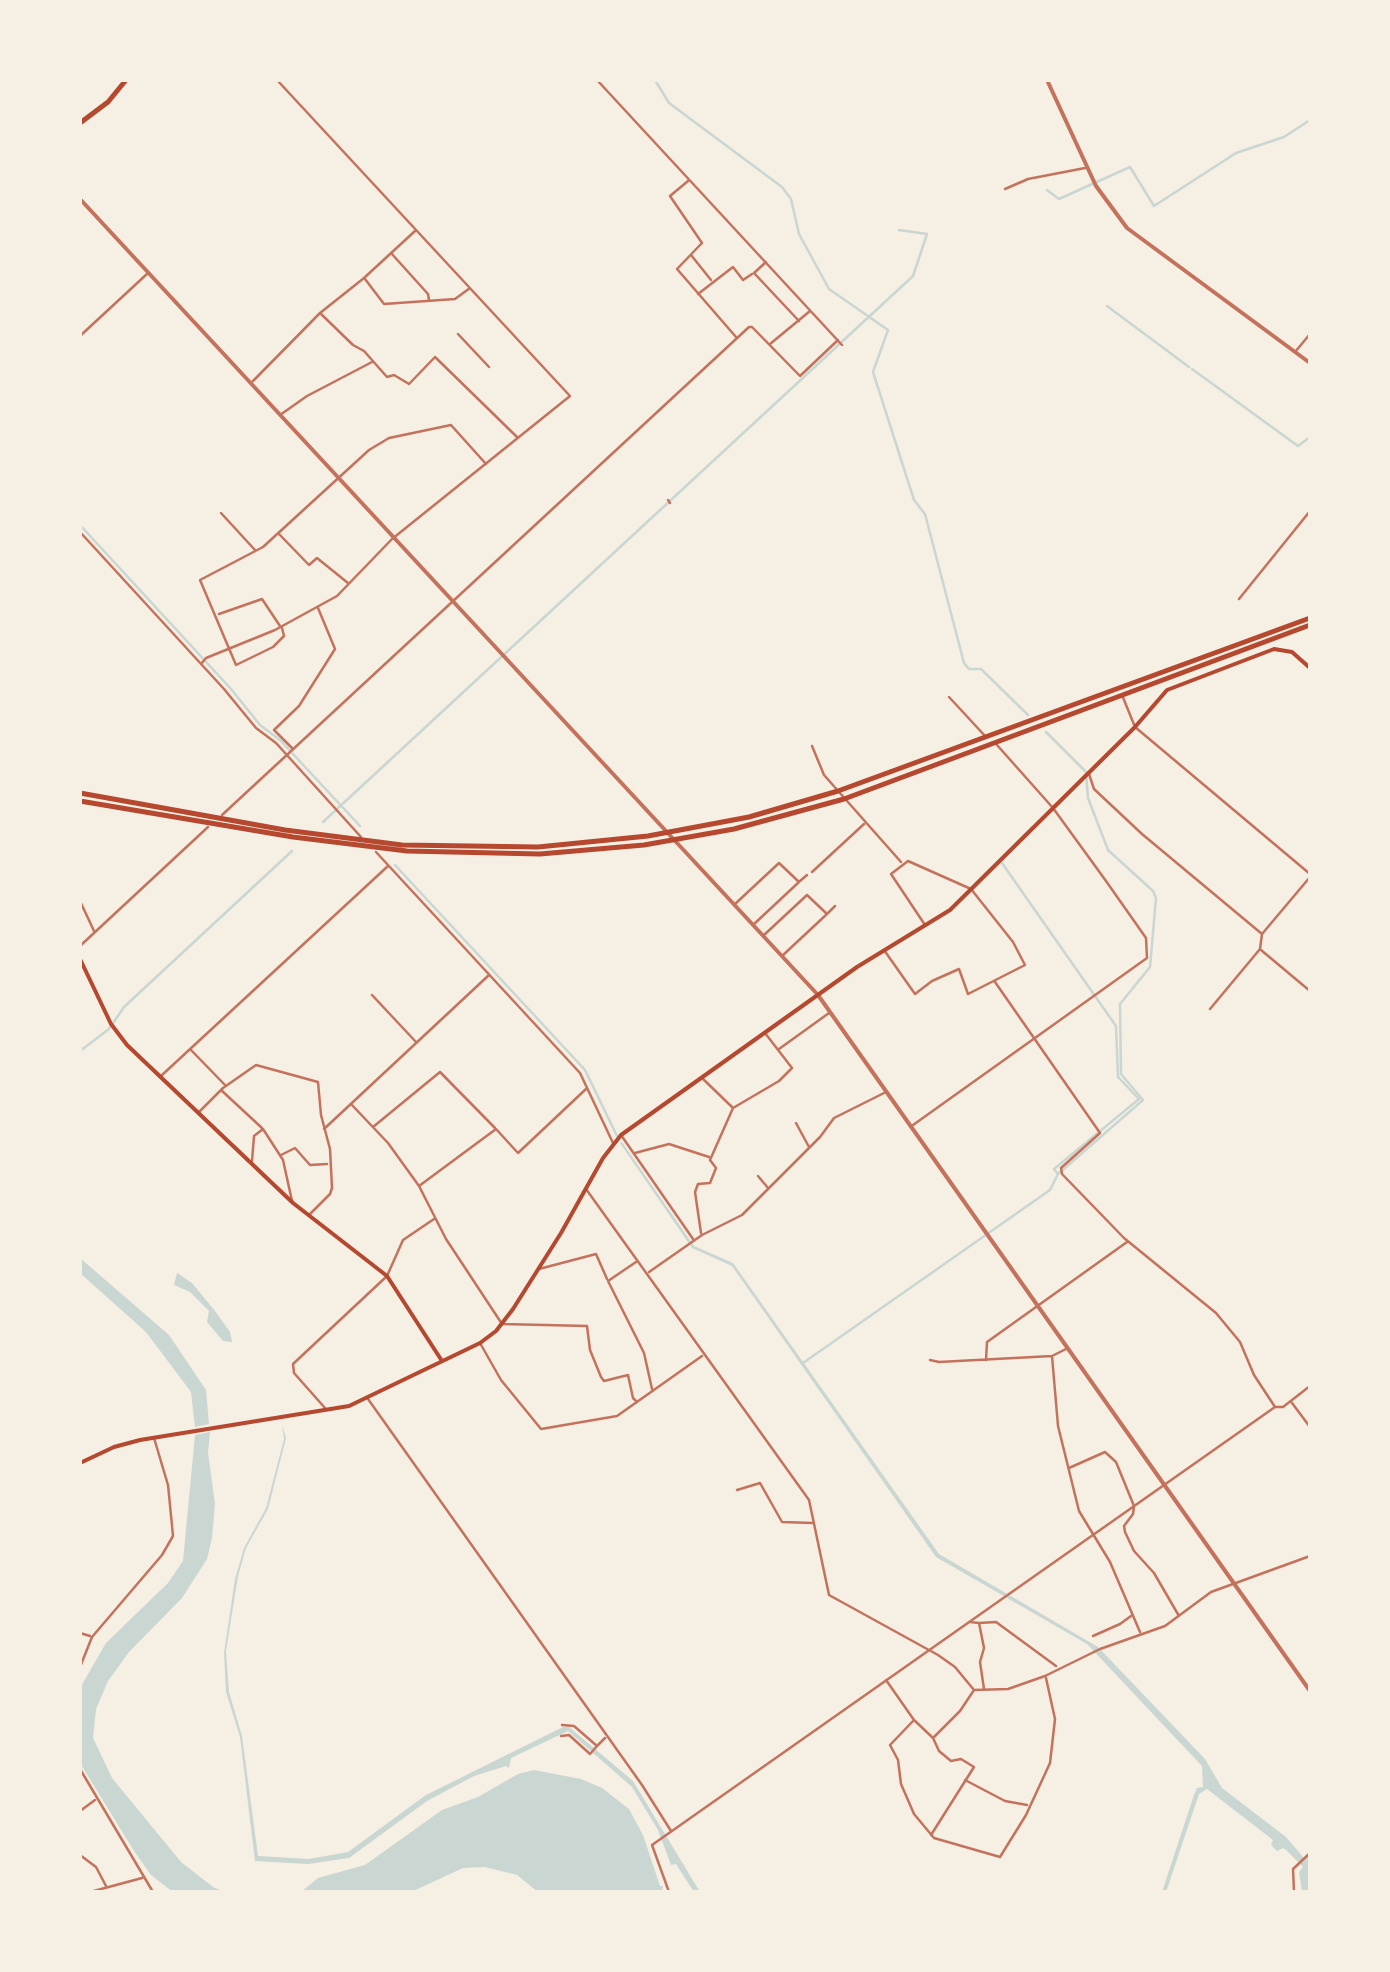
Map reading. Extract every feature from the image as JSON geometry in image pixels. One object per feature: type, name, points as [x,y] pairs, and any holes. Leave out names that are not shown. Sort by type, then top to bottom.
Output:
[{"type":"main road","points":[[80,123],[108,102],[126,80]]},
{"type":"main road","points":[[80,793],[314,834],[402,845],[538,847],[668,832],[749,817],[838,791],[1310,622]]},
{"type":"main road","points":[[80,802],[308,840],[436,853],[575,852],[676,840],[780,818],[844,799],[1310,622]]},
{"type":"main road","points":[[80,1462],[114,1447],[155,1438],[326,1411],[368,1398],[480,1343],[502,1324],[621,1135],[818,995],[950,910],[1175,685],[1269,651],[1288,651],[1310,668]]},
{"type":"main road","points":[[80,959],[112,1025],[127,1045],[293,1203],[387,1276],[442,1360]]},
{"type":"street","points":[[203,661],[318,608],[350,584],[392,538],[570,396],[277,80]]},
{"type":"street","points":[[222,815],[752,327],[800,376],[840,342],[597,80]]},
{"type":"street","points":[[1047,80],[1110,208],[1141,241],[1310,363]]},
{"type":"street","points":[[1005,189],[1028,178],[1087,168]]},
{"type":"street","points":[[689,180],[670,196],[702,243],[676,269],[738,338]]},
{"type":"street","points":[[80,198],[818,995],[1310,1691]]},
{"type":"street","points":[[250,384],[320,313],[416,230]]},
{"type":"street","points":[[391,253],[428,294],[429,301]]},
{"type":"street","points":[[690,254],[712,281]]},
{"type":"street","points":[[698,294],[733,267],[742,280],[766,262]]},
{"type":"street","points":[[80,336],[148,273]]},
{"type":"street","points":[[754,273],[798,321]]},
{"type":"street","points":[[364,278],[384,304],[455,299],[470,288]]},
{"type":"street","points":[[769,345],[810,311]]},
{"type":"street","points":[[320,313],[387,377],[394,375],[409,384],[435,356],[518,438]]},
{"type":"street","points":[[458,334],[489,367]]},
{"type":"street","points":[[1295,352],[1310,334]]},
{"type":"street","points":[[279,416],[307,396],[373,361]]},
{"type":"street","points":[[216,615],[262,600],[284,636],[273,648],[236,664],[200,580],[279,534],[369,450],[389,438],[451,425],[486,464]]},
{"type":"street","points":[[1239,598],[1310,511]]},
{"type":"street","points":[[221,512],[255,551]]},
{"type":"street","points":[[80,532],[203,661],[256,728],[290,752]]},
{"type":"street","points":[[279,534],[308,565],[317,558],[350,584]]},
{"type":"street","points":[[318,608],[334,649],[299,706],[274,730],[361,837]]},
{"type":"street","points":[[1120,688],[1135,727],[1310,876],[1262,934],[1260,949],[1210,1009]]},
{"type":"street","points":[[912,1126],[1146,960],[1146,938],[1053,808],[949,697]]},
{"type":"street","points":[[812,746],[822,771],[902,864]]},
{"type":"street","points":[[1087,775],[1094,789],[1130,823],[1262,934]]},
{"type":"street","points":[[753,925],[865,823]]},
{"type":"street","points":[[80,946],[208,827]]},
{"type":"street","points":[[376,852],[580,1073],[614,1144]]},
{"type":"street","points":[[884,950],[915,994],[959,969],[968,994],[1026,965],[971,889],[908,860],[890,874],[926,926]]},
{"type":"street","points":[[734,905],[779,863],[799,882]]},
{"type":"street","points":[[160,1076],[388,865]]},
{"type":"street","points":[[763,936],[807,895],[827,914]]},
{"type":"street","points":[[80,901],[95,933]]},
{"type":"street","points":[[782,956],[835,906]]},
{"type":"street","points":[[1277,916],[1283,922]]},
{"type":"street","points":[[1260,949],[1310,991]]},
{"type":"street","points":[[324,1129],[490,974]]},
{"type":"street","points":[[995,982],[1099,1130],[1061,1172],[1128,1241],[1216,1313],[1240,1342],[1254,1375],[1275,1407]]},
{"type":"street","points":[[372,995],[417,1043]]},
{"type":"street","points":[[778,1050],[831,1012]]},
{"type":"street","points":[[711,1158],[733,1108],[780,1081],[792,1068],[765,1032]]},
{"type":"street","points":[[190,1049],[226,1086]]},
{"type":"street","points":[[198,1113],[221,1090],[256,1066],[315,1080],[330,1149],[330,1194],[308,1215]]},
{"type":"street","points":[[373,1127],[440,1072],[518,1153],[588,1088]]},
{"type":"street","points":[[700,1077],[733,1108]]},
{"type":"street","points":[[221,1090],[263,1129],[281,1155],[293,1203]]},
{"type":"street","points":[[646,1274],[702,1234],[739,1218],[809,1149],[834,1118],[888,1092]]},
{"type":"street","points":[[351,1104],[419,1186],[446,1240],[502,1324],[587,1326],[590,1350],[601,1378],[604,1381],[628,1375],[637,1402]]},
{"type":"street","points":[[796,1124],[809,1149]]},
{"type":"street","points":[[251,1162],[254,1136],[263,1129]]},
{"type":"street","points":[[419,1186],[496,1130]]},
{"type":"street","points":[[621,1135],[692,1242]]},
{"type":"street","points":[[634,1153],[669,1144],[711,1158],[716,1168],[710,1183],[698,1184],[694,1192],[702,1234]]},
{"type":"street","points":[[281,1155],[295,1148],[310,1166],[328,1164]]},
{"type":"street","points":[[758,1176],[770,1189]]},
{"type":"street","points":[[585,1188],[808,1498],[829,1596],[929,1650],[955,1667],[974,1690],[1008,1689],[1045,1676],[1092,1652],[1158,1630],[1211,1592],[1310,1556]]},
{"type":"street","points":[[326,1411],[294,1373],[293,1364],[387,1276],[402,1240],[435,1218]]},
{"type":"street","points":[[986,1360],[987,1342],[1128,1241]]},
{"type":"street","points":[[537,1270],[596,1254],[640,1342],[653,1391]]},
{"type":"street","points":[[608,1281],[637,1261]]},
{"type":"street","points":[[480,1343],[500,1380],[541,1429],[617,1416],[704,1355]]},
{"type":"street","points":[[930,1360],[1052,1356],[1068,1348]]},
{"type":"street","points":[[1052,1356],[1058,1426],[1079,1510],[1110,1562],[1140,1633]]},
{"type":"street","points":[[669,1892],[652,1845],[1310,1386]]},
{"type":"street","points":[[368,1398],[672,1832]]},
{"type":"street","points":[[1291,1402],[1310,1427]]},
{"type":"street","points":[[80,1668],[92,1637],[173,1536],[168,1485],[155,1438]]},
{"type":"street","points":[[1069,1468],[1105,1452],[1111,1454],[1134,1506],[1124,1526],[1126,1532],[1134,1551],[1154,1573],[1179,1617]]},
{"type":"street","points":[[737,1490],[760,1483],[782,1522],[814,1523]]},
{"type":"street","points":[[1093,1636],[1132,1614]]},
{"type":"street","points":[[970,1622],[996,1622],[1058,1668]]},
{"type":"street","points":[[979,1623],[984,1648],[980,1662],[984,1691]]},
{"type":"street","points":[[80,1633],[92,1637]]},
{"type":"street","points":[[914,1720],[890,1746],[900,1764],[900,1784],[907,1800],[931,1836],[1000,1857],[1026,1815],[1050,1763],[1055,1740],[1054,1708],[1045,1676]]},
{"type":"street","points":[[886,1680],[951,1762],[960,1759],[974,1767],[931,1836]]},
{"type":"street","points":[[933,1738],[974,1690]]},
{"type":"street","points":[[562,1725],[574,1726],[595,1749]]},
{"type":"street","points":[[561,1736],[569,1734],[590,1754],[606,1738]]},
{"type":"street","points":[[80,1769],[153,1892]]},
{"type":"street","points":[[965,1780],[1006,1801],[1028,1806]]},
{"type":"street","points":[[80,1812],[96,1798]]},
{"type":"street","points":[[1294,1892],[1294,1867],[1309,1854]]},
{"type":"street","points":[[80,1855],[96,1867],[106,1886]]},
{"type":"street","points":[[90,1892],[143,1877]]},
{"type":"shaded area","points":[[622,1142],[694,1246],[733,1263],[939,1554],[1098,1647],[1205,1759],[1222,1788],[1286,1837],[1303,1857],[1310,1856],[1310,1892],[1302,1892],[1299,1872],[1303,1867],[1283,1848],[1277,1851],[1271,1845],[1273,1840],[1207,1789],[1199,1794],[1166,1892],[1162,1892],[1194,1795],[1197,1788],[1203,1787],[1202,1766],[1087,1644],[936,1557],[732,1266],[692,1248]]},
{"type":"shaded area","points":[[80,1258],[169,1335],[206,1390],[209,1424],[195,1427],[191,1392],[146,1332],[80,1273]]},
{"type":"shaded area","points":[[177,1273],[192,1283],[215,1311],[230,1332],[232,1342],[223,1341],[207,1322],[209,1311],[190,1292],[174,1285]]},
{"type":"shaded area","points":[[282,1425],[286,1438],[268,1509],[246,1548],[238,1576],[226,1651],[229,1692],[242,1736],[258,1856],[309,1859],[348,1852],[426,1795],[569,1727],[633,1781],[700,1892],[694,1892],[676,1864],[671,1865],[658,1830],[632,1787],[568,1731],[511,1758],[509,1768],[474,1776],[427,1801],[349,1858],[308,1864],[255,1861],[240,1737],[226,1692],[224,1653],[235,1579],[244,1548],[266,1508],[284,1439]]},
{"type":"shaded area","points":[[210,1432],[208,1453],[215,1504],[207,1559],[182,1598],[129,1652],[108,1681],[96,1709],[93,1738],[112,1778],[181,1862],[225,1892],[173,1892],[151,1875],[80,1763],[80,1688],[106,1643],[168,1583],[183,1561],[195,1435]]},
{"type":"shaded area","points":[[534,1770],[581,1779],[602,1788],[629,1809],[643,1835],[662,1892],[538,1892],[517,1875],[485,1867],[463,1868],[411,1892],[301,1892],[318,1878],[365,1865],[442,1810]]},
{"type":"waterway","points":[[655,80],[669,103],[782,187],[791,199],[799,234],[829,289],[888,330],[873,372],[914,500],[925,514],[964,663],[969,669],[981,669],[1028,715]]},
{"type":"waterway","points":[[1047,190],[1059,199],[1130,167],[1154,206],[1236,153],[1284,137],[1310,120]]},
{"type":"waterway","points":[[323,822],[913,276],[927,234],[899,230]]},
{"type":"waterway","points":[[1107,306],[1189,367]]},
{"type":"waterway","points":[[1192,369],[1298,446],[1310,437]]},
{"type":"waterway","points":[[80,525],[260,725],[280,740],[360,826]]},
{"type":"waterway","points":[[1046,732],[1086,772],[1088,798],[1108,850],[1156,898],[1150,967],[1120,1004],[1121,1074],[1143,1100],[1058,1174]]},
{"type":"waterway","points":[[80,1051],[109,1029],[124,1007],[292,851]]},
{"type":"waterway","points":[[803,1363],[1050,1190],[1058,1174],[1054,1169],[1139,1099],[1118,1077],[1116,1026],[1002,863]]},
{"type":"waterway","points":[[395,865],[585,1070],[617,1136]]}]
